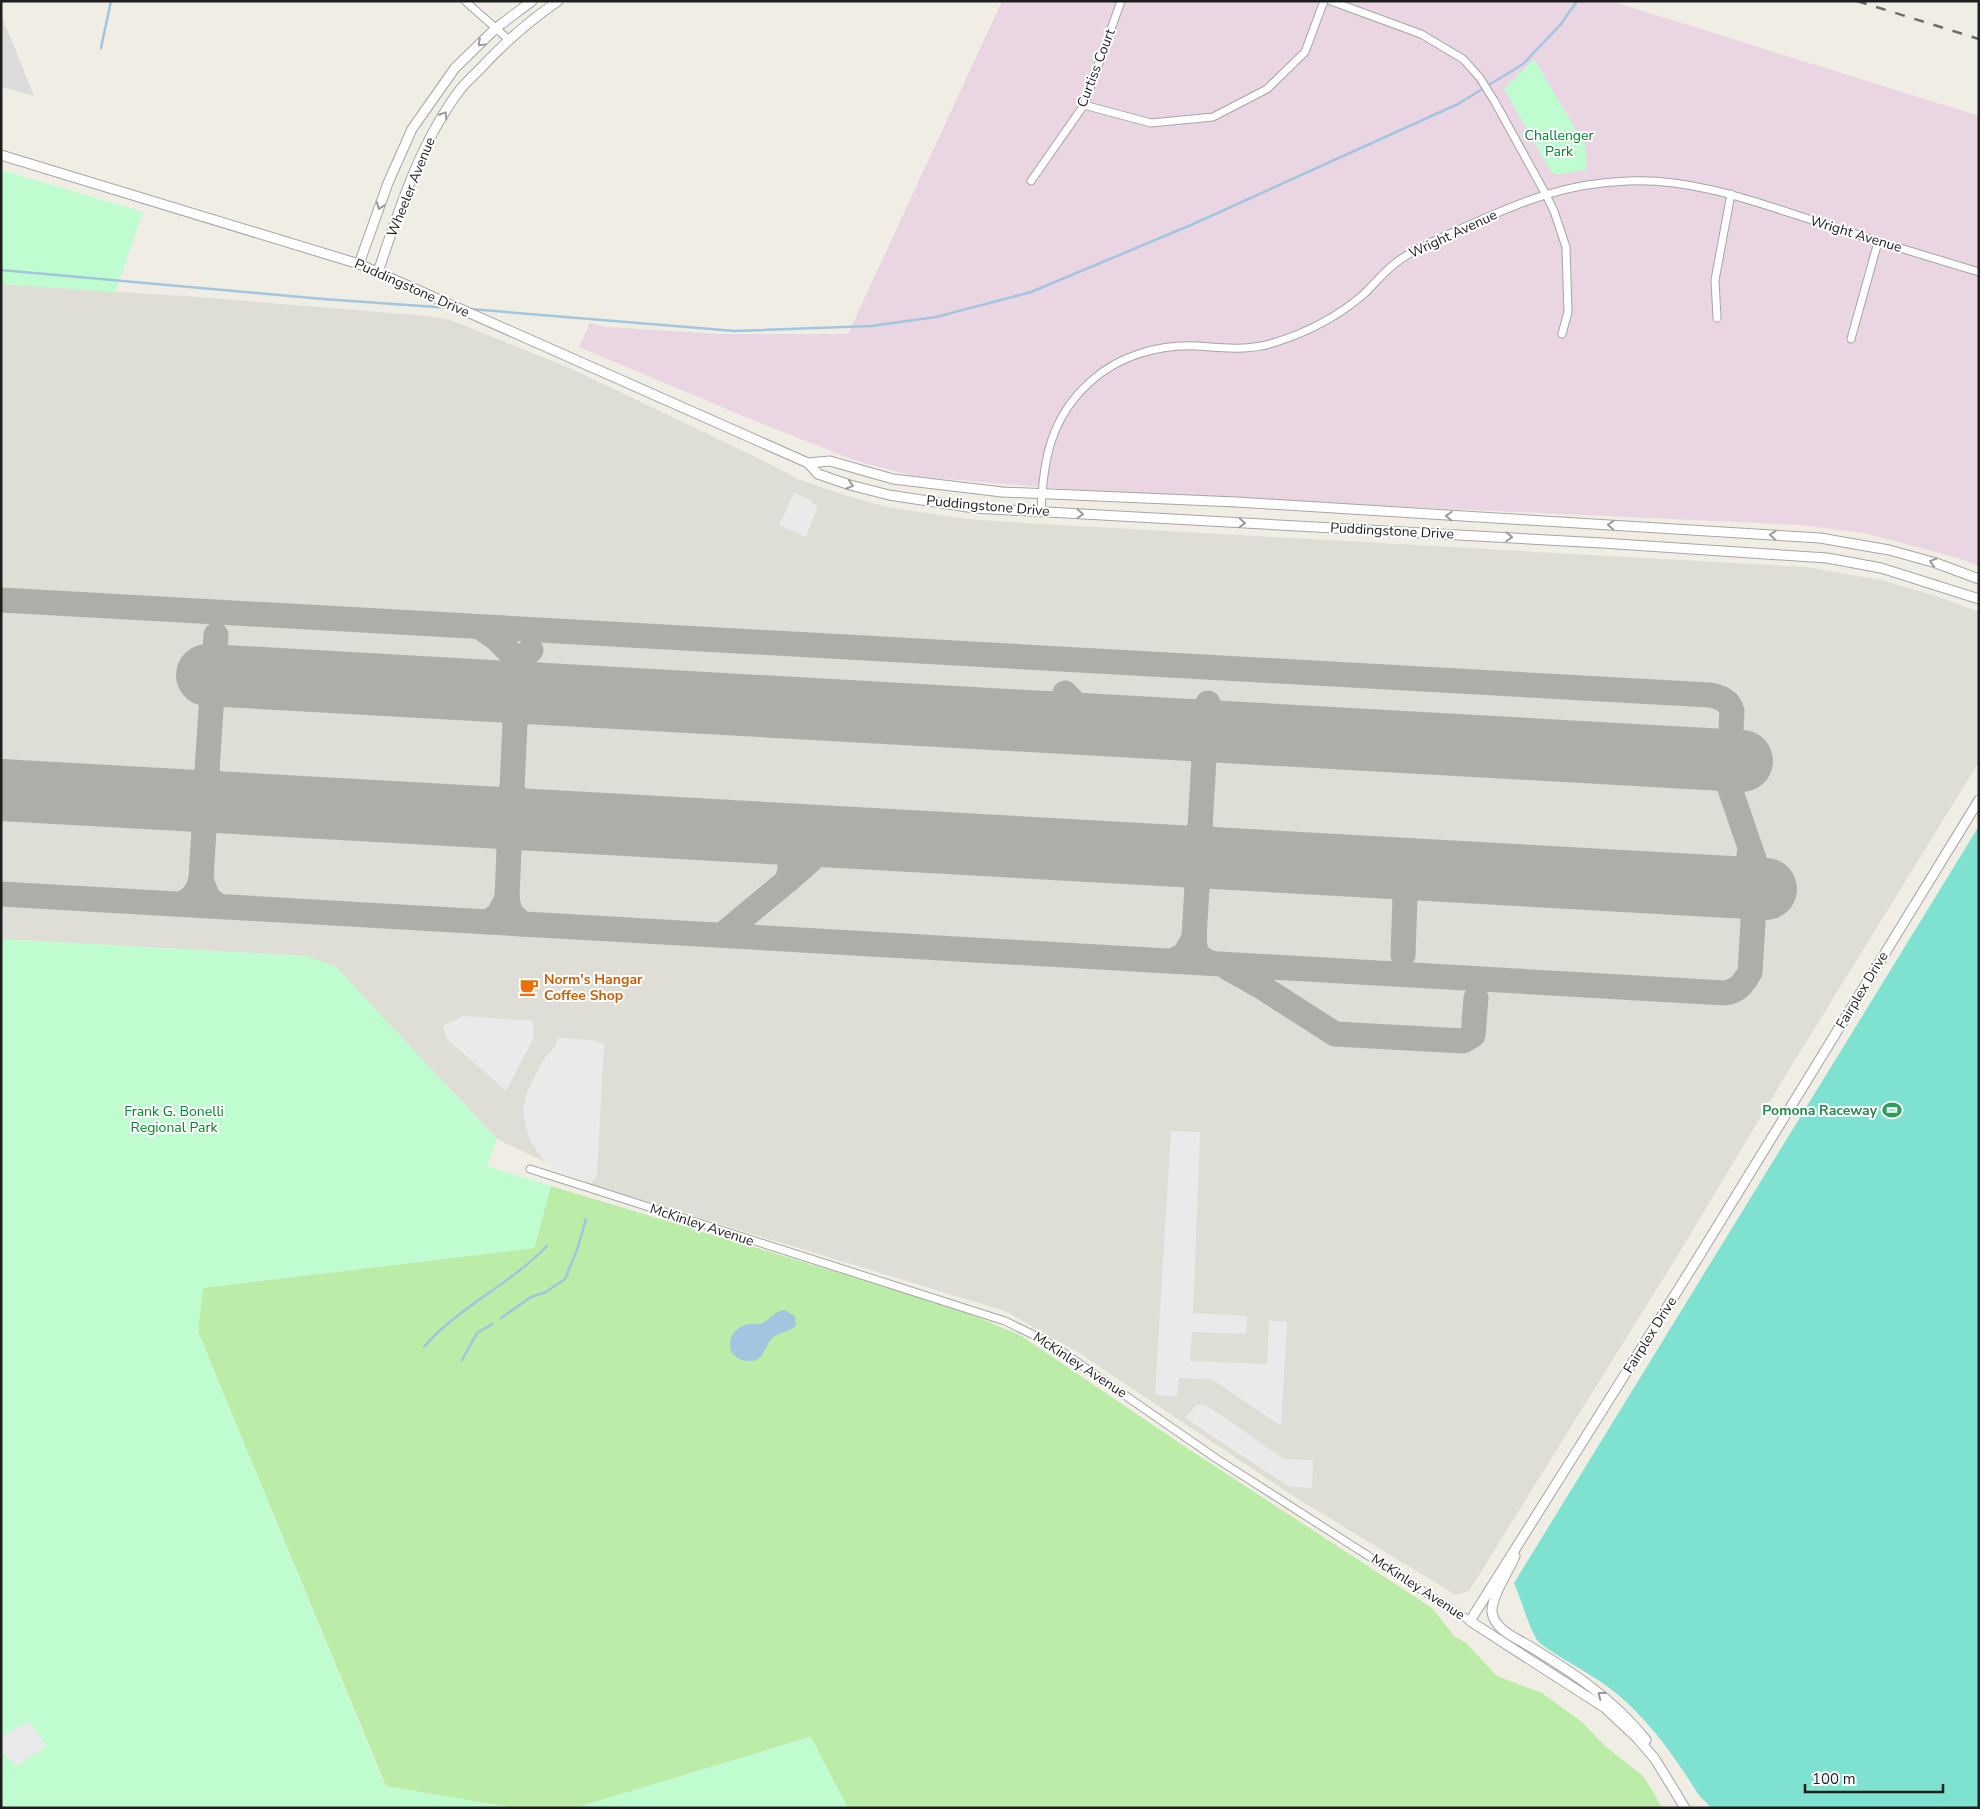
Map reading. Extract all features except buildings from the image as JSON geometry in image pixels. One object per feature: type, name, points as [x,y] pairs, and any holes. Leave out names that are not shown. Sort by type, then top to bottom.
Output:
[{"type":"street","points":[[465,1],[509,40]]},
{"type":"street","name":"Wheeler Avenue","points":[[359,264],[388,183],[412,129],[455,68],[496,28],[532,1]]},
{"type":"street","name":"Wheeler Avenue","points":[[378,272],[399,208],[431,135],[459,90],[523,26],[558,1]]},
{"type":"street","name":"Curtiss Court","points":[[1031,181],[1084,105],[1121,1]]},
{"type":"street","points":[[1084,105],[1151,123],[1212,118],[1267,89],[1305,52],[1324,1]]},
{"type":"street","points":[[1331,1],[1421,34],[1463,59],[1480,78],[1492,96],[1554,210],[1566,247],[1568,312],[1562,334]]},
{"type":"street","name":"Puddingstone Drive","points":[[1,155],[359,264],[808,463],[818,474],[889,496],[974,508],[1593,542],[1827,558],[1881,568],[1979,599]]},
{"type":"street","name":"Wright Avenue","points":[[1041,512],[1045,459],[1050,443],[1065,411],[1091,380],[1113,365],[1150,350],[1176,346],[1234,349],[1271,344],[1290,337],[1329,319],[1348,307],[1366,292],[1387,269],[1402,258],[1545,193],[1595,183],[1630,181],[1669,182],[1731,194],[1878,242],[1979,272]]},
{"type":"street","points":[[1717,318],[1715,280],[1731,194]]},
{"type":"street","points":[[1851,339],[1878,242]]},
{"type":"street","name":"Puddingstone Drive","points":[[808,463],[830,461],[893,479],[927,484],[1042,494],[1236,502],[1820,538],[1889,550],[1936,563],[1979,579]]},
{"type":"street","name":"Fairplex Drive","points":[[1470,1621],[1698,1258],[1979,800]]},
{"type":"street","name":"McKinley Avenue","points":[[530,1168],[1005,1321],[1027,1330],[1048,1342],[1217,1459],[1470,1621]]},
{"type":"street","points":[[1524,1535],[1495,1598],[1492,1610],[1495,1622],[1504,1631],[1609,1700],[1635,1727],[1670,1770],[1674,1786]]},
{"type":"street","points":[[1470,1621],[1605,1708],[1637,1738],[1655,1759],[1674,1786],[1686,1808]]},
{"type":"shaded area","points":[[1002,1],[1611,1],[1979,116],[1979,566],[1958,558],[1864,533],[1799,525],[1078,490],[913,476],[854,460],[579,347],[590,323],[608,327],[719,334],[848,334]]},
{"type":"shaded area","points":[[1,14],[34,96],[1,87]]},
{"type":"shaded area","points":[[1,284],[197,297],[428,316],[450,320],[572,369],[798,479],[886,507],[967,519],[1026,523],[1805,567],[1881,580],[1939,597],[1979,612],[1979,762],[1787,1073],[1684,1245],[1469,1591],[1456,1595],[1293,1496],[1079,1353],[1005,1311],[595,1186],[497,1139],[334,966],[306,956],[1,939]]},
{"type":"shaded area","points":[[794,493],[812,500],[811,503],[818,506],[806,537],[779,525]]},
{"type":"shaded area","name":"Pomona Raceway","points":[[1979,826],[1979,1808],[1710,1808],[1698,1794],[1667,1747],[1630,1705],[1601,1682],[1537,1640],[1514,1583]]},
{"type":"shaded area","points":[[463,1016],[533,1021],[533,1039],[506,1091],[447,1039],[443,1026]]},
{"type":"shaded area","points":[[558,1038],[593,1040],[604,1044],[597,1174],[591,1183],[556,1170],[544,1161],[530,1140],[526,1127],[523,1108],[527,1092],[543,1060],[556,1045]]},
{"type":"shaded area","points":[[1171,1131],[1200,1132],[1193,1313],[1247,1316],[1246,1334],[1192,1332],[1190,1361],[1267,1364],[1269,1321],[1287,1322],[1281,1426],[1212,1379],[1179,1378],[1177,1396],[1155,1395]]},
{"type":"shaded area","points":[[784,1310],[795,1316],[796,1325],[792,1329],[778,1334],[771,1339],[758,1359],[754,1361],[744,1360],[737,1358],[732,1353],[730,1343],[736,1331],[744,1325],[762,1323]]},
{"type":"shaded area","points":[[1196,1405],[1206,1405],[1284,1459],[1313,1460],[1312,1488],[1290,1487],[1185,1418]]},
{"type":"shaded area","points":[[29,1721],[47,1746],[17,1766],[1,1751],[1,1737]]},
{"type":"green space","name":"Challenger Park","points":[[1534,59],[1585,145],[1587,169],[1557,175],[1551,172],[1504,89]]},
{"type":"green space","points":[[1,170],[143,212],[115,292],[1,284]]},
{"type":"green space","name":"Frank G. Bonelli Regional Park","points":[[1,939],[306,956],[335,966],[497,1139],[487,1166],[551,1186],[534,1248],[203,1288],[198,1332],[385,1786],[515,1808],[1,1808]]},
{"type":"green space","points":[[551,1186],[956,1308],[1020,1335],[1187,1448],[1432,1608],[1454,1636],[1466,1643],[1497,1676],[1542,1693],[1582,1722],[1605,1746],[1643,1776],[1662,1808],[848,1808],[810,1737],[575,1808],[515,1808],[386,1786],[198,1332],[202,1288],[534,1248]]},
{"type":"green space","points":[[811,1737],[848,1808],[575,1808]]},
{"type":"waterway","points":[[101,48],[111,1]]},
{"type":"waterway","points":[[470,309],[735,331],[871,326],[936,317],[1031,292],[1191,225],[1458,104],[1523,64],[1561,24],[1577,1]]},
{"type":"waterway","points":[[1,270],[323,299],[450,308]]},
{"type":"waterway","points":[[501,1318],[531,1297],[546,1292],[565,1279],[577,1250],[586,1219]]},
{"type":"waterway","points":[[424,1347],[453,1319],[533,1260],[547,1246]]},
{"type":"waterway","points":[[462,1360],[477,1333],[492,1324]]},
{"type":"taxiway","points":[[1,600],[1710,695],[1724,700],[1729,704],[1732,711],[1728,783],[1754,859],[1756,872],[1750,972],[1740,986],[1733,991],[1725,993],[1,894]]},
{"type":"taxiway","points":[[481,628],[497,639],[546,690],[557,695]]},
{"type":"taxiway","points":[[207,770],[216,635]]},
{"type":"taxiway","points":[[477,691],[499,679],[531,650]]},
{"type":"taxiway","points":[[483,691],[504,702],[511,711],[515,723],[527,703],[539,698],[562,695]]},
{"type":"taxiway","points":[[1048,722],[1063,715],[1068,704],[1065,693],[1085,714],[1112,725]]},
{"type":"taxiway","points":[[1177,729],[1195,720],[1208,703],[1218,721],[1234,733]]},
{"type":"taxiway","points":[[512,788],[515,723]]},
{"type":"taxiway","points":[[1177,729],[1194,741],[1200,748],[1204,759],[1216,743],[1234,733]]},
{"type":"taxiway","points":[[1200,827],[1204,759]]},
{"type":"taxiway","points":[[207,770],[210,782],[216,791],[235,803],[217,813],[209,820],[204,830],[195,813],[180,800],[198,789],[204,781],[207,770]]},
{"type":"taxiway","points":[[475,817],[489,813],[502,805],[512,788],[521,809],[541,820]]},
{"type":"taxiway","points":[[475,817],[497,827],[504,835],[509,848],[514,837],[521,830],[541,820]]},
{"type":"taxiway","points":[[1175,855],[1191,844],[1200,827],[1205,840],[1220,857]]},
{"type":"taxiway","points":[[201,879],[204,830]]},
{"type":"taxiway","points":[[763,832],[784,845],[790,856],[790,871],[787,881],[829,844],[857,837]]},
{"type":"taxiway","points":[[507,899],[509,848]]},
{"type":"taxiway","points":[[1731,887],[1747,869],[1750,849]]},
{"type":"taxiway","points":[[1170,855],[1188,867],[1197,887],[1203,873],[1224,858]]},
{"type":"taxiway","points":[[1379,867],[1396,879],[1405,898],[1409,889],[1429,870]]},
{"type":"taxiway","points":[[180,904],[194,894],[201,879],[208,898],[219,906]]},
{"type":"taxiway","points":[[722,935],[787,881]]},
{"type":"taxiway","points":[[1194,938],[1197,887]]},
{"type":"taxiway","points":[[1403,955],[1405,898]]},
{"type":"taxiway","points":[[488,922],[498,915],[507,899],[510,912],[522,924]]},
{"type":"taxiway","points":[[1173,961],[1185,954],[1194,938],[1198,954],[1202,959],[1210,963]]},
{"type":"taxiway","points":[[1228,968],[1335,1034],[1463,1041],[1473,1035],[1476,998]]},
{"type":"runway","points":[[207,675],[1742,761]]},
{"type":"runway","points":[[1,790],[1766,889]]},
{"type":"railway","points":[[1857,1],[1979,39]]},
{"type":"place","name":"Norm's Hangar Coffee Shop","points":[[529,987]]},
{"type":"place","name":"Pomona Raceway","points":[[1892,1110]]}]
